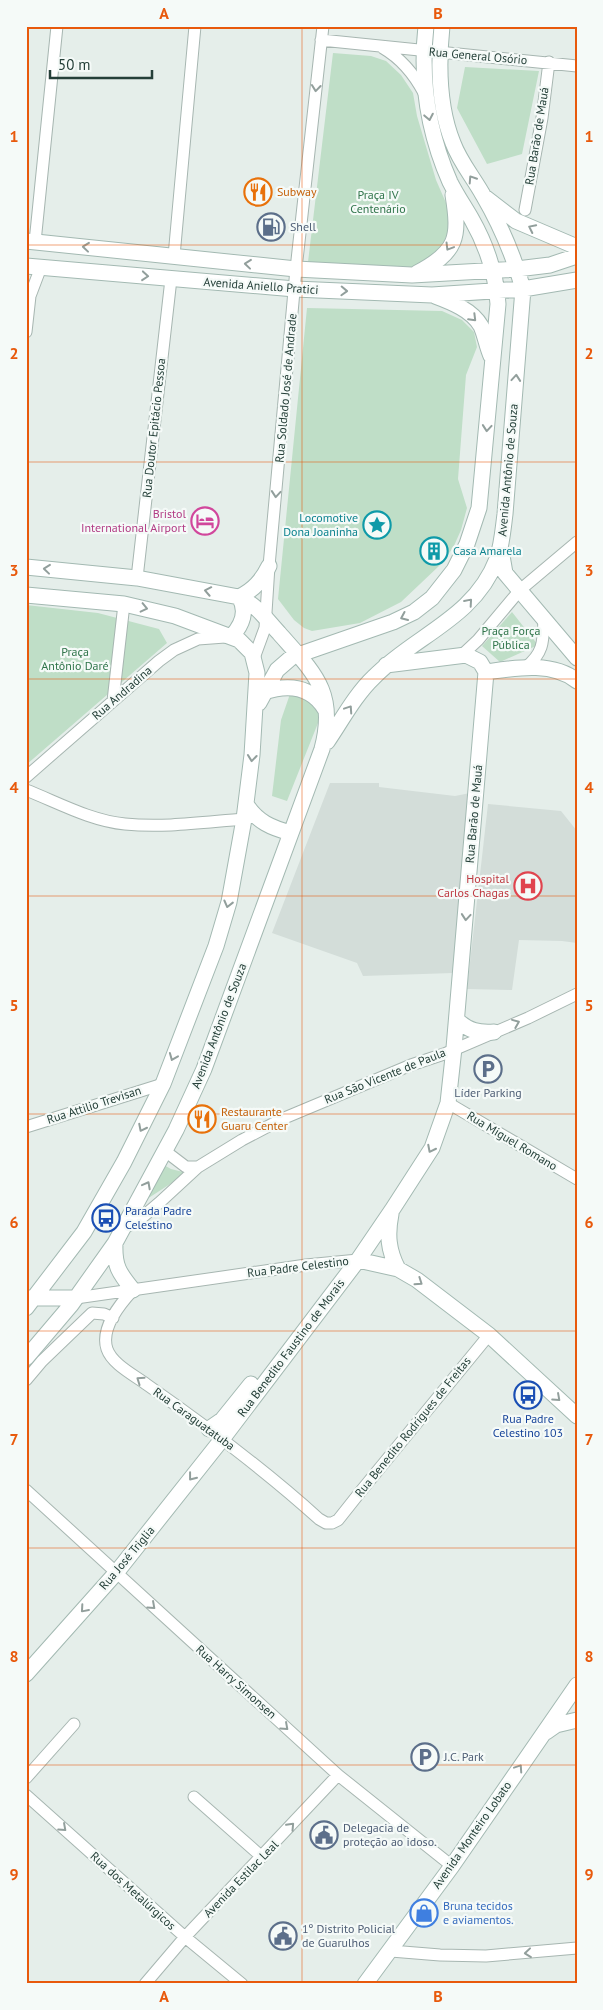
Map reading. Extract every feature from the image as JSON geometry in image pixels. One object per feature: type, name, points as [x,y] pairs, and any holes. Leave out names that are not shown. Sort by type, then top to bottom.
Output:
[{"type":"main road","points":[[412,275],[440,260],[453,242],[457,224],[451,183],[433,136],[425,96],[423,51],[426,26]]},
{"type":"main road","points":[[442,26],[439,52],[442,97],[446,125],[460,160],[484,196],[516,221],[577,247]]},
{"type":"main road","name":"Avenida Antônio de Souza","points":[[256,709],[277,670],[284,662],[298,654],[393,622],[414,612],[432,598],[454,570],[467,544],[479,508],[498,304],[494,270],[484,244],[451,183]]},
{"type":"main road","name":"Avenida Antônio de Souza","points":[[322,749],[367,685],[398,655],[453,618],[466,606],[490,575],[497,559],[505,514],[524,289],[518,269],[484,196]]},
{"type":"main road","name":"Avenida Aniello Pratici","points":[[30,241],[296,269],[412,275],[518,269],[550,265],[577,256]]},
{"type":"main road","name":"Avenida Aniello Pratici","points":[[34,267],[295,289],[432,295],[524,289],[577,280]]},
{"type":"main road","points":[[432,295],[454,304],[472,316],[480,326],[493,362]]},
{"type":"main road","points":[[500,546],[505,573],[577,658]]},
{"type":"main road","points":[[239,597],[254,588],[269,566]]},
{"type":"main road","points":[[26,567],[137,578],[239,597],[254,605],[298,654]]},
{"type":"main road","points":[[26,595],[124,604],[175,616],[232,636],[244,644],[254,658]]},
{"type":"main road","points":[[232,636],[242,618],[243,606],[239,597]]},
{"type":"main road","name":"Avenida Antônio de Souza","points":[[26,1358],[76,1298],[115,1243],[165,1151],[204,1069],[322,749],[327,730],[327,713],[321,689],[298,654]]},
{"type":"main road","points":[[386,665],[462,655],[476,659],[486,672],[526,667],[561,672],[577,681]]},
{"type":"main road","name":"Avenida Antônio de Souza","points":[[29,1301],[84,1232],[132,1147],[163,1084],[216,946],[229,902],[245,812],[256,709],[257,673],[254,658]]},
{"type":"main road","name":"Rua Barão de Mauá","points":[[448,1103],[457,1020],[486,672]]},
{"type":"main road","points":[[264,692],[280,687],[299,688],[313,695],[327,713]]},
{"type":"main road","points":[[245,812],[266,824],[291,833]]},
{"type":"main road","points":[[457,1020],[471,1031],[481,1033],[494,1032]]},
{"type":"main road","name":"Rua Benedito Faustino de Morais","points":[[223,1438],[274,1368],[358,1260],[392,1210],[432,1148],[448,1103]]},
{"type":"main road","points":[[392,1210],[388,1231],[389,1246],[398,1269]]},
{"type":"main road","points":[[115,1243],[114,1257],[116,1266],[133,1290]]},
{"type":"main road","name":"Rua Padre Celestino","points":[[358,1260],[398,1269],[451,1304],[489,1335],[577,1416]]},
{"type":"main road","name":"Rua Padre Celestino","points":[[29,1301],[76,1298]]},
{"type":"main road","points":[[210,1429],[222,1420],[256,1378],[274,1368]]},
{"type":"main road","name":"Rua José Triglia","points":[[26,1674],[116,1573],[223,1438]]},
{"type":"main road","name":"Avenida Monteiro Lobato","points":[[365,1984],[452,1866],[577,1685]]},
{"type":"main road","points":[[542,1734],[556,1725],[577,1720]]},
{"type":"street","points":[[30,241],[58,26]]},
{"type":"street","points":[[174,256],[195,26]]},
{"type":"street","name":"Rua Soldado José de Andrade","points":[[254,658],[265,628],[296,269],[323,26]]},
{"type":"street","name":"Rua General Osório","points":[[321,40],[577,66]]},
{"type":"street","name":"Rua General Osório","points":[[380,46],[393,53],[408,67],[425,96]]},
{"type":"street","name":"Rua Barão de Mauá","points":[[525,210],[542,118],[549,62]]},
{"type":"street","points":[[26,332],[28,292],[34,267]]},
{"type":"street","name":"Rua Doutor Epitácio Pessoa","points":[[137,578],[171,279]]},
{"type":"street","points":[[462,655],[478,640],[520,590],[577,542]]},
{"type":"street","points":[[113,701],[124,604]]},
{"type":"street","points":[[526,667],[534,660],[542,645],[544,617]]},
{"type":"street","name":"Rua Andradina","points":[[26,777],[174,650],[198,639],[232,636]]},
{"type":"street","points":[[26,790],[86,813],[124,824],[167,824],[245,812]]},
{"type":"street","name":"Rua São Vicente de Paula","points":[[124,1228],[152,1209],[198,1167],[242,1140],[282,1119],[411,1064],[494,1032],[576,996]]},
{"type":"street","name":"Rua Attilio Trevisan","points":[[26,1127],[163,1084]]},
{"type":"street","name":"Rua Miguel Romano","points":[[448,1103],[577,1180]]},
{"type":"street","points":[[165,1151],[186,1168],[198,1167]]},
{"type":"street","name":"Rua Padre Celestino","points":[[76,1298],[306,1265],[358,1260]]},
{"type":"street","name":"Rua Caraguatatuba","points":[[133,1290],[120,1305],[113,1318],[105,1340],[108,1354],[128,1371],[223,1438],[319,1520],[326,1523],[338,1520]]},
{"type":"street","points":[[26,1380],[49,1354],[92,1313],[104,1314],[113,1318]]},
{"type":"street","name":"Rua Benedito Rodrigues de Freitas","points":[[338,1520],[489,1335]]},
{"type":"street","name":"Rua Harry Simonsen","points":[[26,1490],[338,1775],[452,1866]]},
{"type":"street","points":[[26,1778],[74,1724]]},
{"type":"street","name":"Avenida Estilac Leal","points":[[144,1984],[185,1937],[338,1775]]},
{"type":"street","name":"Rua dos Metalúrgicos","points":[[26,1795],[185,1937],[242,1984]]},
{"type":"street","points":[[194,1797],[262,1857]]},
{"type":"street","points":[[391,1951],[486,1956],[577,1948]]},
{"type":"shaded area","points":[[330,783],[379,783],[379,787],[455,796],[470,793],[453,973],[363,976],[357,963],[272,933]]},
{"type":"shaded area","name":"Hospital Carlos Chagas","points":[[488,804],[561,811],[577,831],[577,943],[519,940],[512,990],[467,989]]},
{"type":"green space","name":"Praça IV Centenário","points":[[333,53],[371,56],[386,61],[401,75],[413,93],[417,116],[436,180],[450,212],[450,226],[442,247],[427,261],[412,267],[308,262]]},
{"type":"green space","points":[[465,67],[539,71],[522,154],[487,164],[457,108]]},
{"type":"green space","points":[[307,308],[442,311],[462,320],[474,332],[477,347],[466,375],[458,479],[467,508],[461,530],[453,548],[439,566],[401,602],[360,623],[312,631],[304,628],[294,620],[278,599]]},
{"type":"green space","name":"Praça Antônio Daré","points":[[26,605],[98,613],[159,629],[167,643],[26,765]]},
{"type":"green space","name":"Praça Força Pública","points":[[512,612],[538,645],[500,662],[482,646]]},
{"type":"green space","points":[[290,694],[315,702],[320,718],[287,801],[272,796],[281,720]]},
{"type":"green space","points":[[162,1164],[171,1169],[187,1173],[147,1199]]},
{"type":"place","name":"Subway","points":[[258,192]]},
{"type":"place","name":"Shell","points":[[271,227]]},
{"type":"place","name":"Bristol International Airport","points":[[205,521]]},
{"type":"place","name":"Locomotive Dona Joaninha","points":[[377,525]]},
{"type":"place","name":"Casa Amarela","points":[[434,551]]},
{"type":"place","name":"Hospital Carlos Chagas","points":[[528,886]]},
{"type":"place","name":"Líder Parking","points":[[488,1069]]},
{"type":"place","name":"Restaurante Guaru Center","points":[[202,1119]]},
{"type":"place","name":"Parada Padre Celestino","points":[[106,1218]]},
{"type":"place","name":"Rua Padre Celestino 103","points":[[528,1395]]},
{"type":"place","name":"J.C. Park","points":[[425,1757]]},
{"type":"place","name":"Delegacia de proteção ao idoso.","points":[[324,1835]]},
{"type":"place","name":"Bruna tecidos e aviamentos.","points":[[424,1913]]},
{"type":"place","name":"1º Distrito Policial de Guarulhos","points":[[283,1936]]}]
